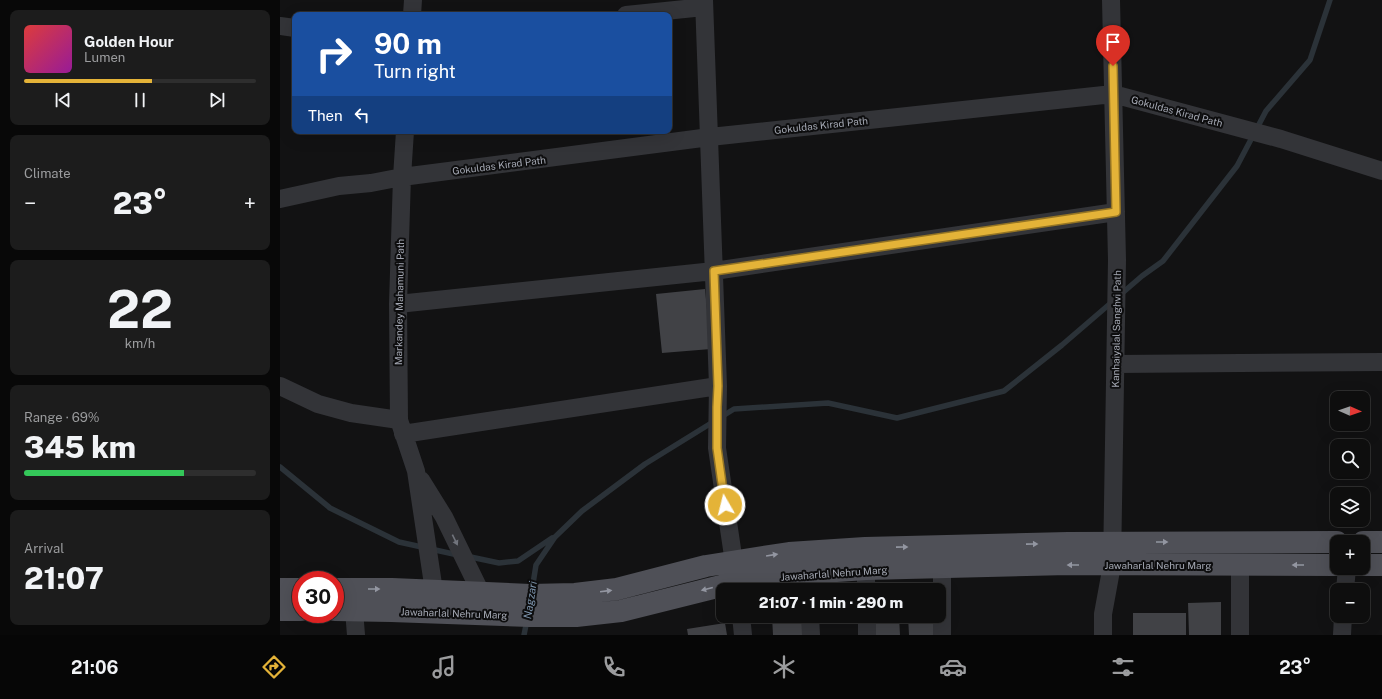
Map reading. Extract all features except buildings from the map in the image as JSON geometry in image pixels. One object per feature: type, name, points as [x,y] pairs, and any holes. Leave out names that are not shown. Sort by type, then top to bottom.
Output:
[{"type":"main road","name":"Jawaharlal Nehru Marg","points":[[344,610],[433,602],[502,605],[568,616],[621,611],[736,578],[789,553],[865,548],[1113,542],[1330,542]]},
{"type":"main road","points":[[1370,542],[1382,542]]},
{"type":"main road","name":"Jawaharlal Nehru Marg","points":[[502,605],[617,589],[706,566],[736,578],[808,581],[866,580],[942,567],[1060,565],[1330,565]]},
{"type":"main road","points":[[1370,565],[1382,565]]},
{"type":"main road","points":[[280,589],[292,589]]},
{"type":"main road","name":"Jawaharlal Nehru Marg","points":[[344,589],[392,589],[433,602]]},
{"type":"main road","points":[[280,610],[292,610]]},
{"type":"street","points":[[412,12],[413,0]]},
{"type":"street","name":"Kanhaiyalal Sanghvi Path","points":[[1102,635],[1103,614],[1112,565],[1117,308],[1111,0]]},
{"type":"street","points":[[647,12],[704,4],[718,386],[717,448],[736,578]]},
{"type":"street","points":[[280,26],[292,28]]},
{"type":"street","name":"Gokuldas Kirad Path","points":[[280,199],[339,186],[371,183],[402,177],[710,137],[1113,94],[1280,139],[1382,171]]},
{"type":"street","name":"Markandey Mahamuni Path","points":[[405,134],[398,304],[401,427],[416,471],[424,516],[433,602]]},
{"type":"street","points":[[398,304],[714,271],[1116,212]]},
{"type":"street","points":[[1116,364],[1382,362]]},
{"type":"street","points":[[280,386],[318,404],[401,427],[718,386]]},
{"type":"street","name":"Markandey Mahamuni Path","points":[[416,471],[444,517],[466,564],[480,603]]},
{"type":"street","points":[[1240,565],[1240,635]]},
{"type":"street","points":[[942,567],[942,635]]},
{"type":"street","points":[[344,610],[356,635]]},
{"type":"street","points":[[742,623],[744,635]]},
{"type":"street","points":[[810,623],[811,635]]},
{"type":"street","points":[[867,623],[867,635]]},
{"type":"street","points":[[1342,635],[1343,623]]},
{"type":"waterway","points":[[1120,295],[1142,276],[1163,261],[1237,166],[1266,111],[1310,60],[1330,0]]},
{"type":"waterway","points":[[532,590],[536,565],[555,537],[582,511],[645,464],[734,409],[828,403],[897,418],[1004,391],[1062,345],[1112,302]]},
{"type":"waterway","points":[[280,467],[330,508],[399,542],[458,555]]},
{"type":"waterway","points":[[466,556],[499,563],[518,561],[552,538]]},
{"type":"waterway","name":"Nagzari","points":[[524,635],[527,620]]},
{"type":"route","points":[[725,505],[717,448],[718,386],[714,271],[1116,212],[1113,66]]}]
